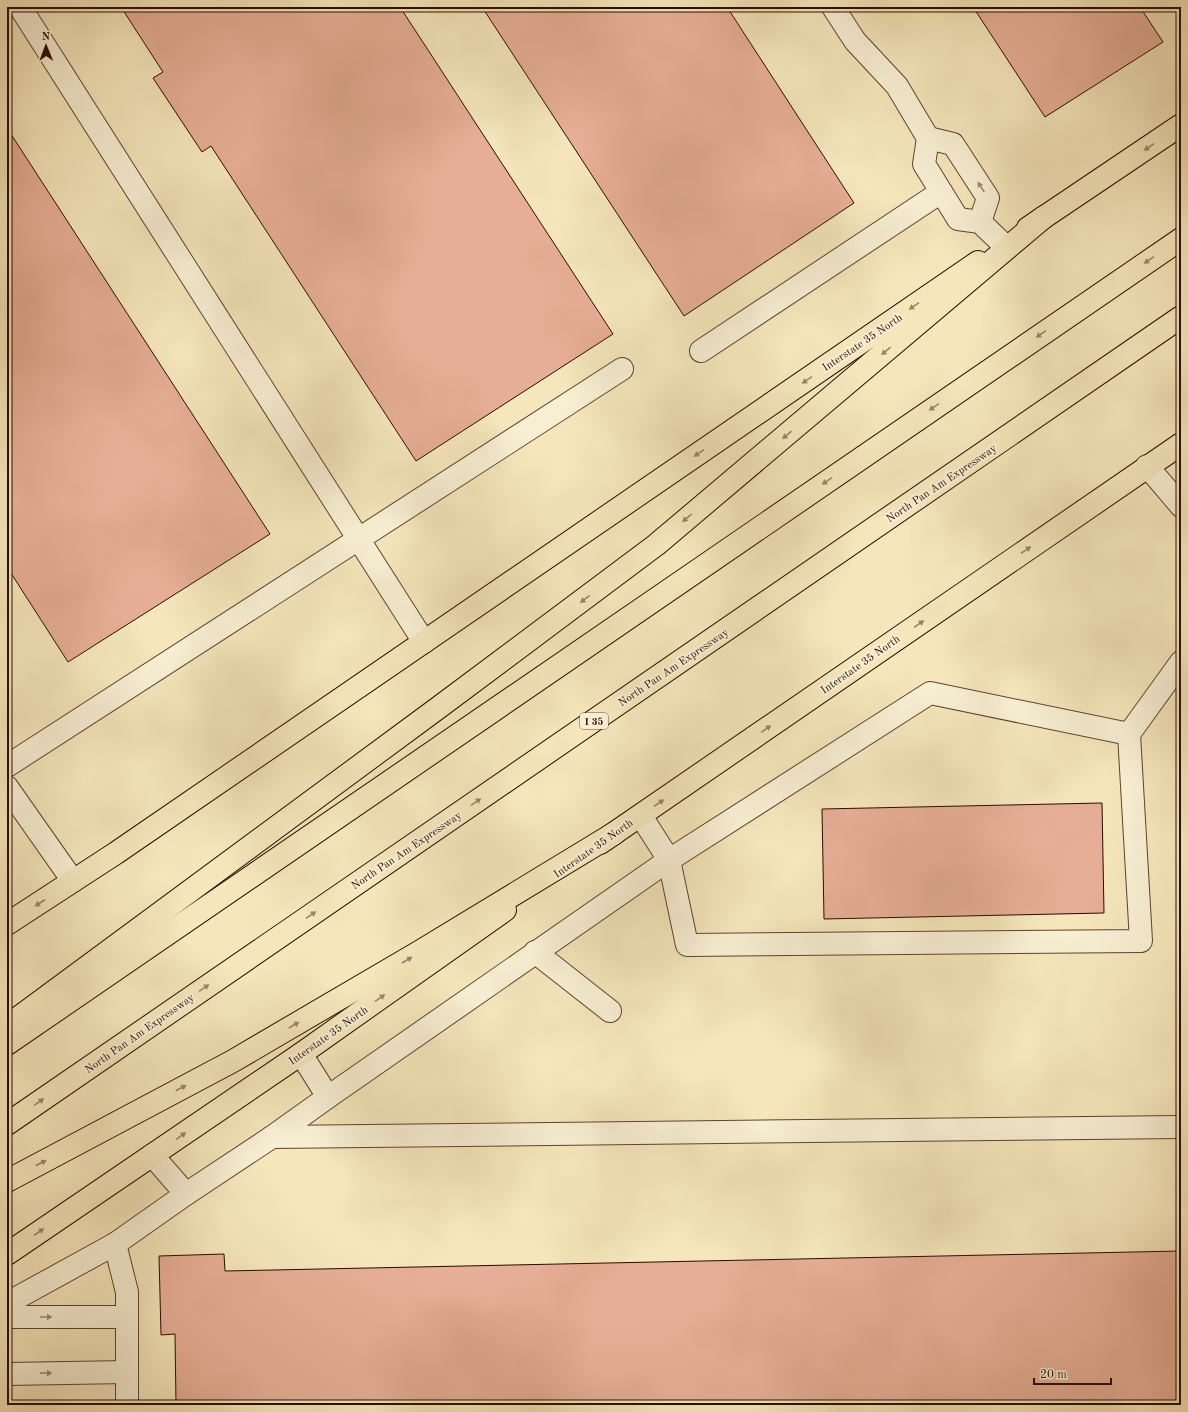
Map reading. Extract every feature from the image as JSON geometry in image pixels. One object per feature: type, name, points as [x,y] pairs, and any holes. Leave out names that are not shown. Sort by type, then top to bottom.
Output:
[{"type":"main road","name":"Interstate 35 North","points":[[7,924],[116,853],[1044,217],[1181,125]]},
{"type":"main road","points":[[7,1026],[444,704],[656,545],[1044,217]]},
{"type":"main road","points":[[7,1044],[1181,239]]},
{"type":"main road","name":"North Pan Am Expressway","points":[[7,1124],[1181,317]]},
{"type":"main road","name":"Interstate 35 North","points":[[7,1254],[301,1054],[615,833],[1181,444]]},
{"type":"main road","points":[[7,1181],[232,1061],[419,952],[615,833]]},
{"type":"street","points":[[20,7],[424,642]]},
{"type":"street","points":[[833,7],[855,41],[897,86],[928,138],[924,164],[958,219],[980,222],[1004,245]]},
{"type":"street","points":[[928,138],[953,144],[988,198],[980,222]]},
{"type":"street","points":[[701,351],[941,192]]},
{"type":"street","points":[[7,766],[622,369]]},
{"type":"street","points":[[1147,466],[1181,506]]},
{"type":"street","points":[[641,816],[669,860],[687,945],[1141,941],[1129,734],[1181,662]]},
{"type":"street","points":[[7,1308],[13,1300],[115,1244],[186,1194],[272,1138],[535,952],[669,860],[930,693],[1129,734]]},
{"type":"street","points":[[7,787],[73,881]]},
{"type":"street","points":[[535,952],[610,1011]]},
{"type":"street","points":[[301,1054],[328,1097]]},
{"type":"street","points":[[272,1138],[1181,1127]]},
{"type":"street","points":[[152,1155],[186,1194]]},
{"type":"street","points":[[115,1244],[127,1292],[127,1405]]},
{"type":"street","points":[[7,1317],[127,1316]]},
{"type":"street","points":[[7,1374],[127,1372]]},
{"type":"building","points":[[121,7],[400,7],[613,334],[416,461],[211,146],[202,152],[153,78],[163,72]]},
{"type":"building","points":[[482,7],[727,7],[854,203],[684,316]]},
{"type":"building","points":[[973,7],[1140,7],[1163,42],[1045,117]]},
{"type":"building","points":[[7,128],[270,534],[68,662],[7,567]]},
{"type":"building","points":[[1102,803],[1104,913],[824,919],[822,809]]},
{"type":"building","points":[[1181,1251],[1181,1405],[176,1405],[175,1334],[161,1335],[159,1256],[224,1254],[225,1271]]}]
